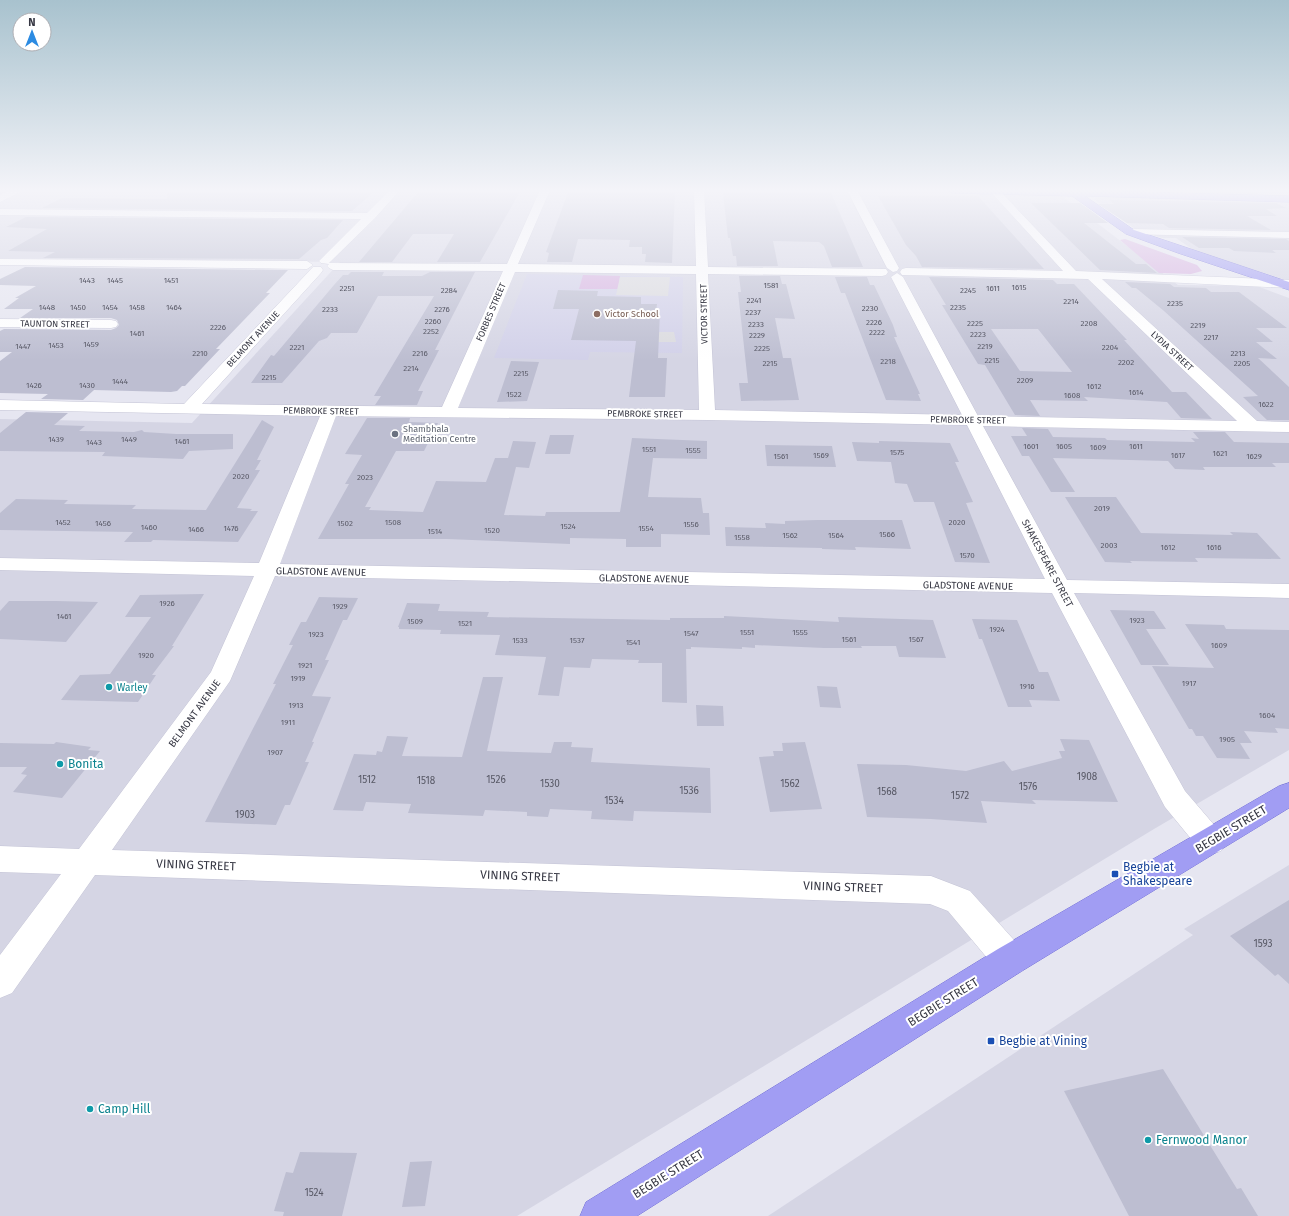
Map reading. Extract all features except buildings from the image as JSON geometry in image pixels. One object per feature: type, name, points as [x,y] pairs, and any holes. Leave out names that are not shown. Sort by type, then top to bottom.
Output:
[{"type":"main road","points":[[1172,247],[1287,284]]},
{"type":"main road","name":"BEGBIE STREET","points":[[600,1216],[1010,960],[1211,842],[1289,794]]},
{"type":"street","name":"BELMONT AVENUE","points":[[189,408],[339,247]]},
{"type":"street","name":"FORBES STREET","points":[[448,412],[520,247]]},
{"type":"street","name":"VICTOR STREET","points":[[701,247],[707,415]]},
{"type":"street","name":"SHAKESPEARE STREET","points":[[881,247],[1060,587],[1175,799],[1211,842]]},
{"type":"street","points":[[1047,247],[1073,275]]},
{"type":"street","points":[[1193,280],[1217,274],[1220,270],[1209,260]]},
{"type":"street","points":[[0,262],[1091,275],[1287,284]]},
{"type":"street","name":"LYDIA STREET","points":[[1091,275],[1252,426]]},
{"type":"street","name":"TAUNTON STREET","points":[[0,323],[110,324]]},
{"type":"street","name":"PEMBROKE STREET","points":[[0,405],[330,411],[707,415],[1289,427]]},
{"type":"street","name":"BELMONT AVENUE","points":[[0,982],[222,675],[267,570],[330,411]]},
{"type":"street","name":"GLADSTONE AVENUE","points":[[0,564],[1289,591]]},
{"type":"street","name":"VINING STREET","points":[[0,859],[931,890],[959,901],[1010,960]]},
{"type":"shaded area","points":[[0,247],[1128,247],[1178,285],[1257,286],[1289,298],[1289,750],[1154,829],[517,1216],[0,1216],[0,419],[192,423],[340,262],[0,258]]},
{"type":"shaded area","points":[[1128,247],[1146,247],[1197,265],[1202,271],[1191,274],[1159,273]]},
{"type":"shaded area","points":[[1189,247],[1289,247],[1289,281],[1195,251]]},
{"type":"shaded area","name":"Victor School","points":[[527,274],[683,277],[682,353],[590,352],[588,360],[494,358]]},
{"type":"shaded area","points":[[583,275],[620,276],[618,289],[579,289]]},
{"type":"shaded area","points":[[620,277],[670,277],[668,296],[616,295]]},
{"type":"shaded area","points":[[636,332],[674,332],[676,342],[637,342]]},
{"type":"shaded area","points":[[1289,865],[1289,1216],[768,1216],[1193,935],[1184,929]]},
{"type":"place","name":"Victor School","points":[[597,314]]},
{"type":"place","name":"Shambhala Meditation Centre","points":[[395,434]]},
{"type":"place","name":"Warley","points":[[109,687]]},
{"type":"place","name":"Bonita","points":[[60,764]]},
{"type":"place","name":"Begbie at Shakespeare","points":[[1115,874]]},
{"type":"place","name":"Begbie at Vining","points":[[991,1041]]},
{"type":"place","name":"Camp Hill","points":[[90,1109]]},
{"type":"place","name":"Fernwood Manor","points":[[1148,1140]]}]
